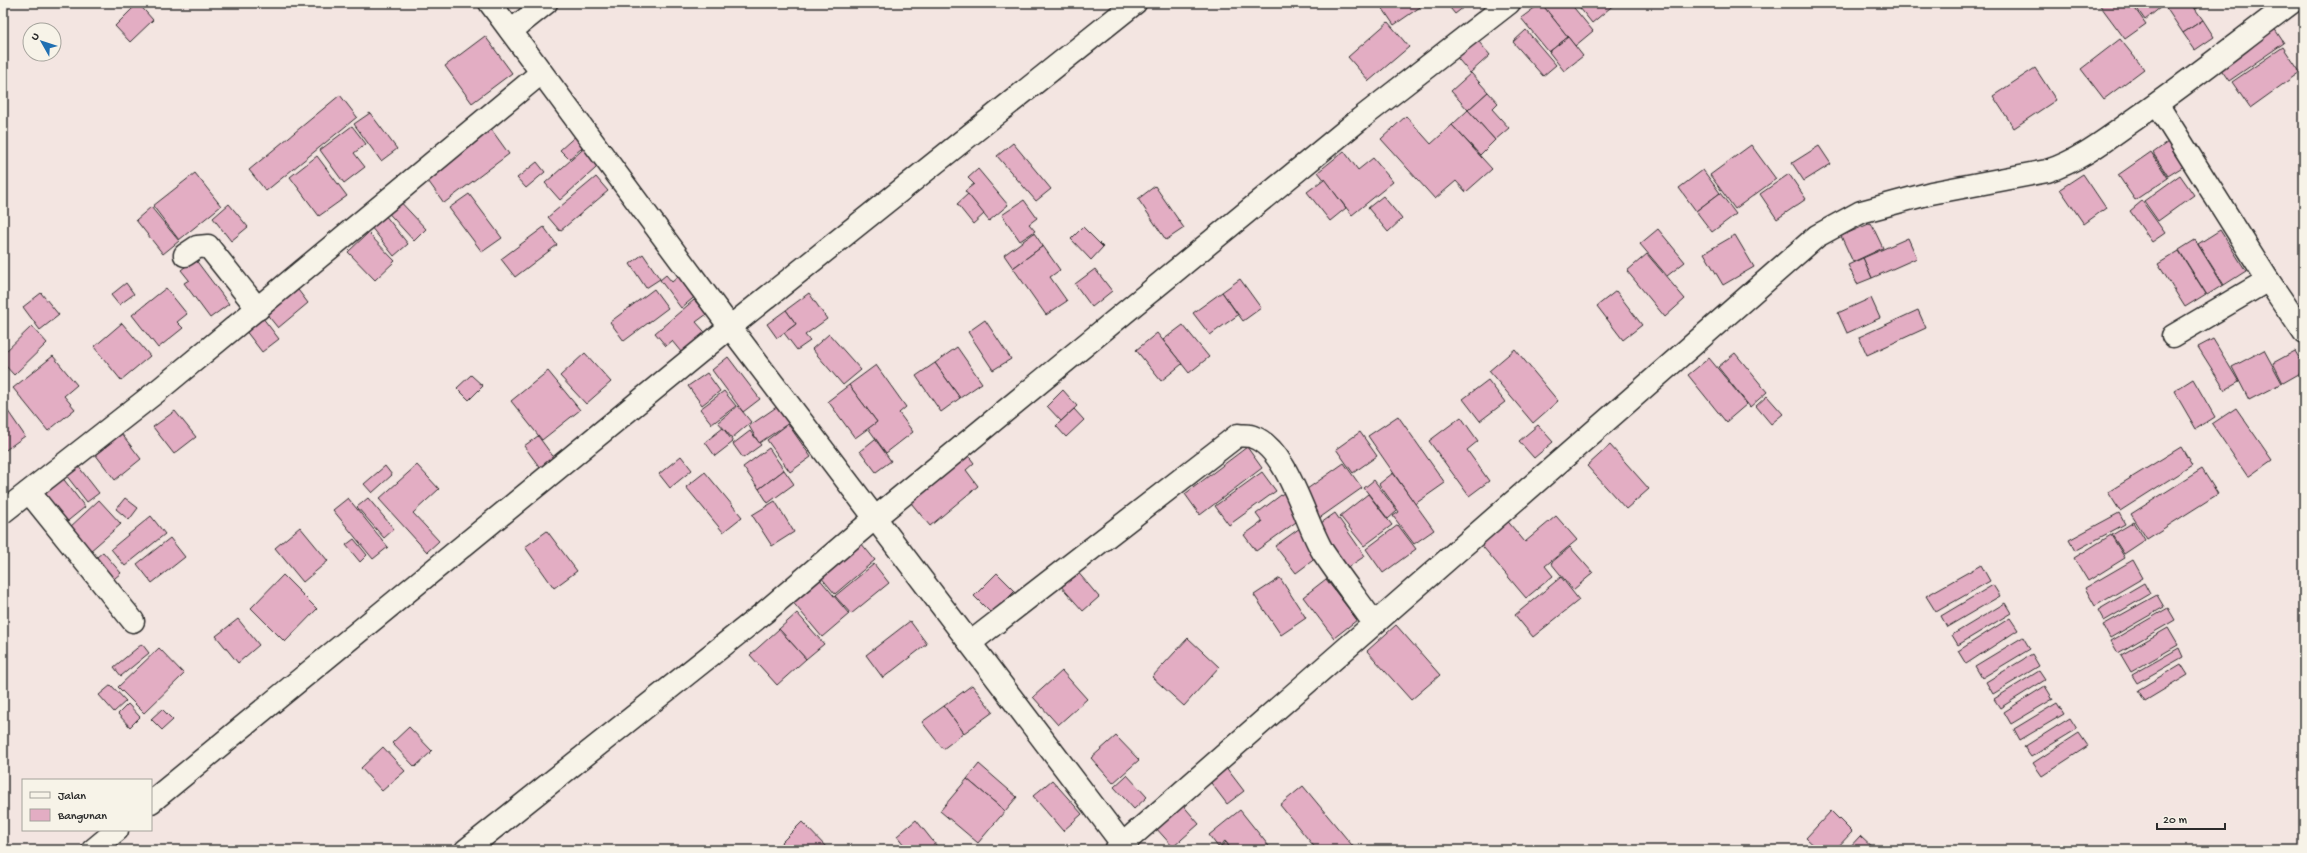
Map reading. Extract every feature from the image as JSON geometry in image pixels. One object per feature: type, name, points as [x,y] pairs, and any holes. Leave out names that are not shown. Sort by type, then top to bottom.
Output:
[{"type":"street","points":[[490,3],[730,327],[1122,848],[1374,623],[1816,236],[1861,212],[1931,193],[2047,171],[2063,166],[2086,154],[2157,104],[2291,3]]},
{"type":"street","points":[[511,32],[546,3]]},
{"type":"street","points":[[152,801],[730,327],[1136,3]]},
{"type":"street","points":[[466,850],[766,612],[874,518],[1360,119],[1509,3]]},
{"type":"street","points":[[3,512],[160,389],[541,73]]},
{"type":"street","points":[[2157,104],[2268,280],[2304,332]]},
{"type":"street","points":[[185,255],[197,247],[208,246],[258,309]]},
{"type":"street","points":[[2173,336],[2268,280]]},
{"type":"street","points":[[970,644],[1238,435],[1253,437],[1264,443],[1277,456],[1305,511],[1322,550],[1374,623]]},
{"type":"street","points":[[28,492],[132,621]]},
{"type":"street","points":[[93,850],[116,831]]},
{"type":"building","points":[[138,3],[153,20],[130,42],[115,26]]},
{"type":"building","points":[[1379,3],[1426,3],[1394,25]]},
{"type":"building","points":[[1446,3],[1469,3],[1455,14]]},
{"type":"building","points":[[1541,3],[1570,3],[1593,31],[1575,46]]},
{"type":"building","points":[[1541,3],[1568,37],[1549,52],[1521,18]]},
{"type":"building","points":[[1576,3],[1616,3],[1592,23]]},
{"type":"building","points":[[2131,3],[2146,24],[2125,39],[2099,4]]},
{"type":"building","points":[[2133,3],[2158,3],[2161,7],[2145,20]]},
{"type":"building","points":[[2163,3],[2191,3],[2203,20],[2183,33]]},
{"type":"building","points":[[2192,3],[2205,3],[2196,9]]},
{"type":"building","points":[[2203,20],[2214,37],[2195,50],[2183,33]]},
{"type":"building","points":[[1388,22],[1409,47],[1369,81],[1348,57]]},
{"type":"building","points":[[2270,22],[2284,43],[2229,81],[2215,61]]},
{"type":"building","points":[[1526,30],[1556,65],[1543,76],[1513,42]]},
{"type":"building","points":[[485,36],[512,73],[472,103],[445,66]]},
{"type":"building","points":[[1474,36],[1490,55],[1470,73],[1454,54]]},
{"type":"building","points":[[1568,37],[1583,56],[1564,71],[1549,52]]},
{"type":"building","points":[[2120,39],[2144,69],[2104,99],[2081,69]]},
{"type":"building","points":[[2283,47],[2300,72],[2250,108],[2232,82]]},
{"type":"building","points":[[2035,68],[2056,100],[2014,128],[1993,96]]},
{"type":"building","points":[[1471,73],[1488,92],[1468,110],[1451,91]]},
{"type":"building","points":[[1488,92],[1498,103],[1492,109],[1509,128],[1495,140],[1468,110]]},
{"type":"building","points":[[340,95],[357,117],[266,191],[249,170]]},
{"type":"building","points":[[1468,110],[1495,140],[1480,155],[1452,125]]},
{"type":"building","points":[[370,113],[397,149],[381,161],[354,124]]},
{"type":"building","points":[[1406,116],[1431,144],[1452,125],[1492,169],[1466,192],[1456,181],[1435,199],[1381,139]]},
{"type":"building","points":[[352,126],[366,144],[354,153],[365,167],[344,183],[320,150]]},
{"type":"building","points":[[491,129],[509,154],[444,203],[426,178]]},
{"type":"building","points":[[579,133],[588,143],[569,159],[560,150]]},
{"type":"building","points":[[2168,142],[2184,166],[2168,176],[2153,153]]},
{"type":"building","points":[[1013,143],[1051,189],[1036,201],[997,156]]},
{"type":"building","points":[[589,144],[604,161],[560,200],[545,183]]},
{"type":"building","points":[[1751,145],[1776,179],[1735,209],[1710,175]]},
{"type":"building","points":[[1819,146],[1831,164],[1804,181],[1792,163]]},
{"type":"building","points":[[1344,151],[1358,170],[1373,158],[1393,182],[1352,215],[1318,172]]},
{"type":"building","points":[[2151,152],[2168,178],[2135,200],[2118,175]]},
{"type":"building","points":[[317,156],[347,196],[319,216],[290,177]]},
{"type":"building","points":[[537,162],[545,172],[526,188],[517,178]]},
{"type":"building","points":[[978,169],[1008,205],[989,221],[965,191],[974,184],[968,178]]},
{"type":"building","points":[[1703,170],[1720,193],[1696,211],[1679,188]]},
{"type":"building","points":[[195,173],[221,206],[179,240],[153,206]]},
{"type":"building","points":[[1789,174],[1806,199],[1777,219],[1760,194]]},
{"type":"building","points":[[2083,174],[2106,208],[2084,224],[2060,189]]},
{"type":"building","points":[[2180,175],[2194,195],[2158,221],[2144,201]]},
{"type":"building","points":[[596,177],[608,191],[560,231],[548,217]]},
{"type":"building","points":[[1324,179],[1346,208],[1330,221],[1307,192]]},
{"type":"building","points":[[1155,186],[1184,228],[1166,240],[1138,199]]},
{"type":"building","points":[[1720,193],[1736,214],[1712,232],[1696,211]]},
{"type":"building","points":[[469,194],[502,238],[482,252],[449,208]]},
{"type":"building","points":[[968,194],[984,214],[973,224],[957,204]]},
{"type":"building","points":[[395,196],[426,229],[414,241],[383,207]]},
{"type":"building","points":[[1383,196],[1402,219],[1388,232],[1368,208]]},
{"type":"building","points":[[1024,200],[1037,218],[1029,224],[1035,231],[1020,241],[1002,215]]},
{"type":"building","points":[[2142,201],[2165,233],[2152,242],[2130,211]]},
{"type":"building","points":[[229,204],[248,227],[231,241],[213,218]]},
{"type":"building","points":[[151,207],[179,241],[163,254],[136,220]]},
{"type":"building","points":[[381,210],[408,244],[394,256],[367,222]]},
{"type":"building","points":[[1871,223],[1883,248],[1853,262],[1841,236]]},
{"type":"building","points":[[544,227],[557,245],[515,277],[501,259]]},
{"type":"building","points":[[1083,227],[1103,247],[1091,260],[1071,239]]},
{"type":"building","points":[[1658,229],[1685,262],[1667,276],[1640,244]]},
{"type":"building","points":[[2220,230],[2246,271],[2224,285],[2198,244]]},
{"type":"building","points":[[368,233],[395,261],[375,280],[348,252]]},
{"type":"building","points":[[1034,233],[1043,246],[1013,268],[1004,255]]},
{"type":"building","points":[[1735,235],[1754,267],[1723,285],[1704,253]]},
{"type":"building","points":[[1908,238],[1917,258],[1872,278],[1863,258]]},
{"type":"building","points":[[2195,240],[2223,285],[2207,295],[2179,250]]},
{"type":"building","points":[[1043,246],[1060,270],[1050,277],[1067,301],[1046,315],[1013,268]]},
{"type":"building","points":[[2179,251],[2206,294],[2185,307],[2158,264]]},
{"type":"building","points":[[643,254],[660,279],[646,288],[630,264]]},
{"type":"building","points":[[1647,254],[1685,299],[1665,317],[1627,271]]},
{"type":"building","points":[[1863,258],[1872,278],[1857,284],[1848,265]]},
{"type":"building","points":[[195,259],[229,304],[210,318],[184,283],[189,280],[181,270]]},
{"type":"building","points":[[1095,269],[1112,291],[1092,307],[1075,284]]},
{"type":"building","points":[[666,275],[672,282],[680,275],[697,295],[681,308],[660,280]]},
{"type":"building","points":[[1240,279],[1261,308],[1243,321],[1222,292]]},
{"type":"building","points":[[292,282],[308,303],[278,328],[261,307]]},
{"type":"building","points":[[126,283],[134,294],[119,305],[111,295]]},
{"type":"building","points":[[166,288],[187,314],[177,322],[183,328],[158,348],[132,315]]},
{"type":"building","points":[[654,289],[668,308],[624,341],[610,322]]},
{"type":"building","points":[[1616,291],[1642,325],[1623,340],[1597,306]]},
{"type":"building","points":[[1222,292],[1238,315],[1210,335],[1193,313]]},
{"type":"building","points":[[41,293],[59,315],[40,330],[23,307]]},
{"type":"building","points":[[809,293],[827,319],[805,335],[810,341],[797,350],[784,333],[796,324],[786,310]]},
{"type":"building","points":[[1871,298],[1880,318],[1847,333],[1838,313]]},
{"type":"building","points":[[694,300],[707,314],[696,322],[710,338],[686,358],[672,341],[666,346],[655,333]]},
{"type":"building","points":[[786,310],[796,324],[777,338],[767,324]]},
{"type":"building","points":[[1918,310],[1926,328],[1867,355],[1859,337]]},
{"type":"building","points":[[259,313],[279,339],[262,352],[242,326]]},
{"type":"building","points":[[985,320],[1011,359],[993,370],[968,332]]},
{"type":"building","points":[[122,323],[150,356],[121,380],[94,347]]},
{"type":"building","points":[[1183,325],[1209,357],[1189,373],[1163,340]]},
{"type":"building","points":[[32,326],[47,343],[14,375],[3,363],[3,354]]},
{"type":"building","points":[[1157,333],[1182,364],[1161,381],[1136,350]]},
{"type":"building","points":[[829,334],[861,370],[843,385],[812,349]]},
{"type":"building","points":[[2213,339],[2239,382],[2225,390],[2198,347]]},
{"type":"building","points":[[957,347],[982,383],[960,398],[935,363]]},
{"type":"building","points":[[1515,349],[1558,401],[1533,423],[1489,371]]},
{"type":"building","points":[[2264,350],[2282,383],[2249,400],[2232,367]]},
{"type":"building","points":[[2295,351],[2304,366],[2304,371],[2283,383],[2273,363]]},
{"type":"building","points":[[585,353],[611,382],[586,404],[560,376]]},
{"type":"building","points":[[1735,353],[1767,392],[1750,407],[1718,367]]},
{"type":"building","points":[[53,356],[77,385],[64,396],[75,409],[48,431],[13,388]]},
{"type":"building","points":[[728,357],[760,399],[743,412],[712,370]]},
{"type":"building","points":[[1709,358],[1747,404],[1726,422],[1688,375]]},
{"type":"building","points":[[935,363],[960,398],[941,412],[916,376]]},
{"type":"building","points":[[876,365],[906,407],[899,413],[913,432],[886,453],[868,428],[877,422],[849,385]]},
{"type":"building","points":[[548,371],[580,410],[542,440],[511,401]]},
{"type":"building","points":[[707,373],[720,391],[702,405],[688,386]]},
{"type":"building","points":[[471,375],[483,386],[469,400],[457,388]]},
{"type":"building","points":[[2193,379],[2215,417],[2196,429],[2174,391]]},
{"type":"building","points":[[1488,380],[1505,402],[1480,421],[1463,399]]},
{"type":"building","points":[[849,385],[877,422],[855,438],[828,401]]},
{"type":"building","points":[[1063,390],[1077,406],[1061,421],[1047,406]]},
{"type":"building","points":[[724,391],[736,406],[712,424],[700,409]]},
{"type":"building","points":[[1767,396],[1783,414],[1771,424],[1756,406]]},
{"type":"building","points":[[3,404],[25,436],[3,452]]},
{"type":"building","points":[[738,406],[751,422],[732,438],[718,422]]},
{"type":"building","points":[[778,406],[789,423],[759,443],[749,426]]},
{"type":"building","points":[[2236,408],[2272,460],[2248,477],[2212,424]]},
{"type":"building","points":[[1074,409],[1084,420],[1066,437],[1056,426]]},
{"type":"building","points":[[175,411],[196,437],[174,454],[153,427]]},
{"type":"building","points":[[1398,416],[1445,483],[1415,504],[1368,436]]},
{"type":"building","points":[[1461,417],[1478,441],[1467,450],[1489,481],[1469,496],[1429,441]]},
{"type":"building","points":[[788,424],[811,457],[790,472],[767,440]]},
{"type":"building","points":[[1538,425],[1553,442],[1534,458],[1519,441]]},
{"type":"building","points":[[723,428],[733,442],[715,456],[705,442]]},
{"type":"building","points":[[750,431],[761,445],[743,458],[733,444]]},
{"type":"building","points":[[1360,432],[1377,456],[1353,473],[1336,449]]},
{"type":"building","points":[[121,433],[141,459],[115,480],[95,454]]},
{"type":"building","points":[[538,436],[555,459],[541,469],[524,446]]},
{"type":"building","points":[[875,439],[891,461],[876,472],[860,451]]},
{"type":"building","points":[[1610,445],[1649,489],[1626,509],[1587,466]]},
{"type":"building","points":[[1247,447],[1262,468],[1200,515],[1185,494]]},
{"type":"building","points":[[2181,447],[2192,465],[2120,511],[2108,492]]},
{"type":"building","points":[[769,448],[784,470],[759,489],[743,467]]},
{"type":"building","points":[[964,450],[974,463],[966,470],[978,486],[930,526],[911,503],[944,476],[939,470]]},
{"type":"building","points":[[681,456],[692,470],[670,488],[659,474]]},
{"type":"building","points":[[1344,463],[1362,488],[1318,519],[1300,494]]},
{"type":"building","points":[[417,465],[439,489],[413,513],[439,541],[427,552],[379,499]]},
{"type":"building","points":[[78,466],[99,493],[87,502],[66,475]]},
{"type":"building","points":[[385,466],[392,475],[372,493],[364,484]]},
{"type":"building","points":[[2202,469],[2218,494],[2147,539],[2131,514]]},
{"type":"building","points":[[784,470],[794,484],[768,503],[759,489]]},
{"type":"building","points":[[58,472],[85,507],[64,524],[36,489]]},
{"type":"building","points":[[705,472],[742,517],[723,532],[686,487]]},
{"type":"building","points":[[1262,472],[1276,491],[1229,525],[1215,506]]},
{"type":"building","points":[[1393,473],[1434,530],[1414,544],[1393,516],[1399,512],[1379,484]]},
{"type":"building","points":[[1374,480],[1397,511],[1388,519],[1364,488]]},
{"type":"building","points":[[1285,492],[1303,517],[1256,551],[1244,535],[1262,522],[1256,514]]},
{"type":"building","points":[[1368,494],[1392,525],[1364,546],[1340,516]]},
{"type":"building","points":[[125,498],[138,508],[129,520],[116,509]]},
{"type":"building","points":[[348,498],[388,547],[373,559],[333,510]]},
{"type":"building","points":[[368,498],[394,529],[384,538],[357,507]]},
{"type":"building","points":[[99,500],[121,524],[89,552],[68,529]]},
{"type":"building","points":[[775,501],[794,532],[772,546],[752,515]]},
{"type":"building","points":[[1335,513],[1365,556],[1344,570],[1314,528]]},
{"type":"building","points":[[2119,513],[2125,524],[2075,551],[2069,540]]},
{"type":"building","points":[[151,516],[165,534],[125,566],[111,549]]},
{"type":"building","points":[[1556,516],[1577,540],[1545,566],[1553,576],[1526,598],[1478,541],[1505,518],[1525,542]]},
{"type":"building","points":[[2134,522],[2145,540],[2124,554],[2112,535]]},
{"type":"building","points":[[1398,525],[1416,549],[1383,573],[1366,549]]},
{"type":"building","points":[[300,527],[328,561],[303,582],[275,548]]},
{"type":"building","points":[[1300,528],[1320,555],[1296,573],[1275,546]]},
{"type":"building","points":[[547,531],[577,571],[554,588],[525,547]]},
{"type":"building","points":[[2111,535],[2125,558],[2088,581],[2074,558]]},
{"type":"building","points":[[856,537],[875,560],[835,594],[815,570]]},
{"type":"building","points":[[170,538],[185,557],[152,583],[137,564]]},
{"type":"building","points":[[354,539],[367,555],[360,562],[346,545]]},
{"type":"building","points":[[1570,547],[1593,573],[1573,590],[1551,563]]},
{"type":"building","points":[[103,552],[121,573],[109,583],[91,562]]},
{"type":"building","points":[[2133,560],[2143,578],[2095,606],[2085,588]]},
{"type":"building","points":[[874,564],[889,583],[851,614],[835,596]]},
{"type":"building","points":[[1981,565],[1990,581],[1936,612],[1926,596]]},
{"type":"building","points":[[1076,570],[1099,597],[1083,611],[1059,584]]},
{"type":"building","points":[[997,573],[1015,591],[992,614],[974,596]]},
{"type":"building","points":[[283,575],[317,609],[285,642],[251,608]]},
{"type":"building","points":[[818,577],[849,614],[822,637],[791,600]]},
{"type":"building","points":[[1561,577],[1579,600],[1533,637],[1515,615]]},
{"type":"building","points":[[1280,578],[1306,618],[1281,635],[1254,595]]},
{"type":"building","points":[[1326,579],[1357,620],[1334,638],[1303,597]]},
{"type":"building","points":[[2144,583],[2150,594],[2104,621],[2098,610]]},
{"type":"building","points":[[1993,585],[2000,596],[1947,627],[1941,616]]},
{"type":"building","points":[[2157,595],[2164,607],[2110,638],[2103,625]]},
{"type":"building","points":[[2005,603],[2011,613],[1958,645],[1952,635]]},
{"type":"building","points":[[2168,608],[2175,620],[2118,653],[2111,641]]},
{"type":"building","points":[[797,613],[824,644],[806,659],[779,629]]},
{"type":"building","points":[[2010,618],[2018,630],[1966,664],[1958,651]]},
{"type":"building","points":[[238,619],[259,645],[238,663],[216,636]]},
{"type":"building","points":[[910,621],[927,644],[883,678],[866,655]]},
{"type":"building","points":[[1396,625],[1440,675],[1411,700],[1367,651]]},
{"type":"building","points":[[2168,628],[2178,645],[2131,672],[2121,655]]},
{"type":"building","points":[[779,629],[806,659],[777,685],[750,655]]},
{"type":"building","points":[[2023,637],[2030,649],[1982,678],[1975,666]]},
{"type":"building","points":[[1188,638],[1219,667],[1184,706],[1152,677]]},
{"type":"building","points":[[142,644],[149,653],[121,676],[114,667]]},
{"type":"building","points":[[159,648],[184,674],[144,713],[118,687]]},
{"type":"building","points":[[2179,648],[2183,657],[2137,683],[2132,675]]},
{"type":"building","points":[[2032,654],[2039,666],[1993,694],[1986,682]]},
{"type":"building","points":[[2181,664],[2188,675],[2145,701],[2138,690]]},
{"type":"building","points":[[1062,671],[1087,699],[1058,725],[1033,697]]},
{"type":"building","points":[[2039,671],[2045,680],[2000,708],[1994,699]]},
{"type":"building","points":[[111,685],[126,701],[114,712],[99,695]]},
{"type":"building","points":[[972,685],[993,712],[964,733],[944,706]]},
{"type":"building","points":[[2045,686],[2053,699],[2011,724],[2004,712]]},
{"type":"building","points":[[2057,703],[2064,714],[2020,740],[2014,729]]},
{"type":"building","points":[[128,704],[140,717],[130,727],[118,714]]},
{"type":"building","points":[[944,706],[964,733],[943,749],[922,722]]},
{"type":"building","points":[[162,709],[173,720],[162,730],[151,719]]},
{"type":"building","points":[[2070,718],[2077,729],[2031,757],[2024,747]]},
{"type":"building","points":[[409,727],[432,751],[415,767],[392,743]]},
{"type":"building","points":[[2079,733],[2088,746],[2042,776],[2033,763]]},
{"type":"building","points":[[1116,736],[1139,760],[1113,783],[1091,758]]},
{"type":"building","points":[[383,747],[405,771],[382,791],[361,768]]},
{"type":"building","points":[[1222,762],[1244,791],[1227,804],[1205,775]]},
{"type":"building","points":[[979,764],[1017,797],[1005,811],[967,779]]},
{"type":"building","points":[[1127,775],[1147,797],[1134,809],[1114,787]]},
{"type":"building","points":[[967,779],[1005,811],[978,843],[940,811]]},
{"type":"building","points":[[1052,780],[1082,814],[1063,831],[1033,796]]},
{"type":"building","points":[[1303,786],[1356,850],[1317,850],[1280,805]]},
{"type":"building","points":[[1181,803],[1199,824],[1173,847],[1155,827]]},
{"type":"building","points":[[1240,810],[1272,850],[1232,850],[1225,841],[1218,847],[1209,835]]},
{"type":"building","points":[[1831,811],[1852,832],[1835,850],[1819,850],[1806,838]]},
{"type":"building","points":[[916,820],[940,850],[908,850],[897,836]]},
{"type":"building","points":[[802,822],[829,850],[775,849]]},
{"type":"building","points":[[1860,836],[1875,850],[1847,850]]},
{"type":"building","points":[[1226,842],[1231,850],[1216,850]]},
{"type":"building","points":[[489,845],[493,850],[482,850]]}]
